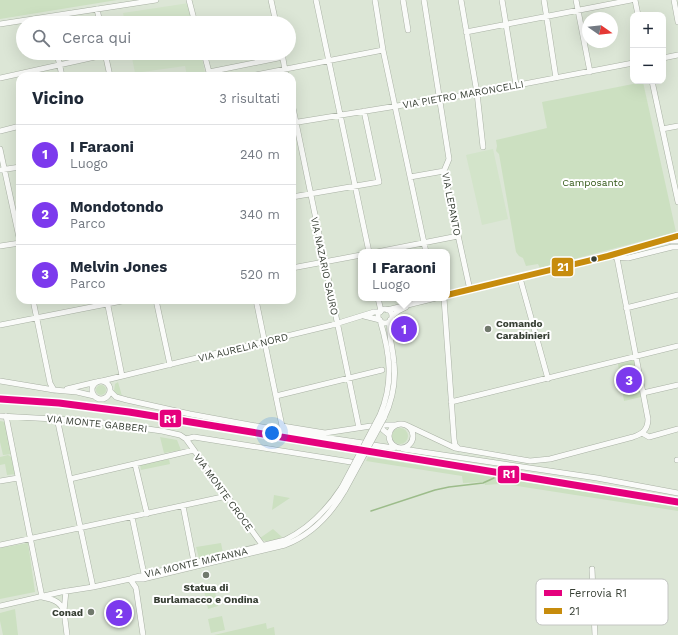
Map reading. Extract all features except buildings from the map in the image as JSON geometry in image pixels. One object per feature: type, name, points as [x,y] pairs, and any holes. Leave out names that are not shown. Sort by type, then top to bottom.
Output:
[{"type":"street","points":[[50,16],[156,0]]},
{"type":"street","points":[[190,0],[193,16]]},
{"type":"street","points":[[271,0],[274,16]]},
{"type":"street","points":[[316,0],[327,60],[368,249]]},
{"type":"street","points":[[375,0],[383,50],[425,249]]},
{"type":"street","points":[[403,0],[408,30]]},
{"type":"street","name":"VIA LEPANTO","points":[[424,0],[449,159],[444,171],[470,290]]},
{"type":"street","points":[[461,0],[477,93],[483,147]]},
{"type":"street","points":[[502,0],[516,85]]},
{"type":"street","points":[[544,0],[556,78]]},
{"type":"street","points":[[576,0],[590,72]]},
{"type":"street","points":[[466,32],[631,0]]},
{"type":"street","points":[[635,0],[637,12]]},
{"type":"street","points":[[674,0],[678,22]]},
{"type":"street","points":[[97,9],[98,16]]},
{"type":"street","points":[[0,24],[16,21]]},
{"type":"street","points":[[268,72],[383,50]]},
{"type":"street","points":[[666,58],[678,56]]},
{"type":"street","points":[[58,60],[61,72]]},
{"type":"street","points":[[25,72],[77,60]]},
{"type":"street","points":[[106,60],[109,72]]},
{"type":"street","points":[[206,60],[209,72]]},
{"type":"street","points":[[217,72],[263,60]]},
{"type":"street","points":[[283,60],[286,72]]},
{"type":"street","name":"VIA PIETRO MARONCELLI","points":[[296,122],[477,93],[630,64]]},
{"type":"street","points":[[0,78],[16,74]]},
{"type":"street","points":[[653,84],[678,202]]},
{"type":"street","points":[[296,196],[379,182],[364,111]]},
{"type":"street","points":[[662,129],[678,126]]},
{"type":"street","points":[[0,131],[16,127]]},
{"type":"street","name":"VIA NAZARIO SAURO","points":[[296,131],[359,428]]},
{"type":"street","points":[[0,149],[2,170],[16,226]]},
{"type":"street","points":[[2,170],[16,168]]},
{"type":"street","points":[[410,176],[444,171]]},
{"type":"street","points":[[393,249],[458,236]]},
{"type":"street","points":[[450,294],[608,256],[678,236]]},
{"type":"street","points":[[661,242],[678,241]]},
{"type":"street","points":[[0,246],[16,243]]},
{"type":"street","points":[[608,256],[628,258],[672,247],[678,247]]},
{"type":"street","points":[[296,267],[358,256]]},
{"type":"street","points":[[395,448],[390,444],[383,427],[400,424],[406,425],[459,450],[536,461],[557,457],[642,433],[648,422],[617,258]]},
{"type":"street","points":[[520,278],[548,379]]},
{"type":"street","points":[[626,308],[678,295]]},
{"type":"street","points":[[378,301],[379,316],[388,353],[390,374],[387,397],[382,416]]},
{"type":"street","points":[[380,312],[424,301]]},
{"type":"street","points":[[444,301],[454,435],[459,450]]},
{"type":"street","points":[[364,316],[386,322],[400,309],[416,303]]},
{"type":"street","points":[[34,304],[50,383],[57,390]]},
{"type":"street","points":[[0,325],[98,304]]},
{"type":"street","points":[[107,304],[122,376]]},
{"type":"street","points":[[157,304],[170,365]]},
{"type":"street","points":[[257,304],[282,426],[325,433],[371,426]]},
{"type":"street","points":[[344,488],[392,396],[395,376],[389,333],[391,313],[388,310]]},
{"type":"street","name":"VIA AURELIA NORD","points":[[57,390],[170,365],[337,324],[374,312],[380,312]]},
{"type":"street","points":[[451,402],[678,346]]},
{"type":"street","points":[[276,396],[382,370]]},
{"type":"street","name":"VIA AURELIA NORD","points":[[110,389],[122,376]]},
{"type":"street","points":[[0,381],[77,392],[94,396],[99,399],[105,398],[126,400]]},
{"type":"street","points":[[94,396],[92,391],[93,386],[100,381],[107,382],[116,397],[126,400],[218,420],[363,443]]},
{"type":"street","points":[[643,393],[678,385]]},
{"type":"street","points":[[105,398],[110,389]]},
{"type":"street","points":[[0,416],[6,416],[42,597],[57,601],[62,606],[64,611]]},
{"type":"street","name":"VIA MONTE GABBERI","points":[[6,416],[89,420],[151,429],[180,435],[186,438],[194,437],[351,462]]},
{"type":"street","points":[[57,418],[93,587]]},
{"type":"street","points":[[396,425],[391,429],[384,442],[374,445],[596,478],[678,493]]},
{"type":"street","points":[[406,425],[412,431],[412,441],[416,449],[423,452]]},
{"type":"street","points":[[642,433],[649,437],[678,429]]},
{"type":"street","points":[[403,449],[418,436],[426,435]]},
{"type":"street","points":[[441,442],[449,441],[454,435]]},
{"type":"street","name":"VIA MONTE CROCE","points":[[186,438],[263,546]]},
{"type":"street","points":[[70,479],[194,450]]},
{"type":"street","points":[[135,464],[147,514]]},
{"type":"street","points":[[0,481],[18,478]]},
{"type":"street","name":"VIA MONTE MATANNA","points":[[143,576],[285,540],[307,527],[327,508],[344,488]]},
{"type":"street","name":"VIA MONTE MATANNA","points":[[0,606],[289,544],[319,524],[329,513],[344,488]]},
{"type":"street","points":[[0,545],[227,496]]},
{"type":"street","points":[[183,506],[194,562]]},
{"type":"street","points":[[132,517],[143,576],[136,588]]},
{"type":"street","points":[[592,569],[592,579]]},
{"type":"street","points":[[130,579],[136,588],[143,635]]},
{"type":"street","points":[[66,591],[64,611],[67,635]]},
{"type":"street","points":[[595,625],[595,635]]},
{"type":"shaded area","points":[[189,3],[192,16],[124,16],[123,13]]},
{"type":"shaded area","points":[[132,60],[202,60],[205,72],[186,72],[185,66],[135,72]]},
{"type":"shaded area","points":[[493,149],[508,219],[482,225],[466,155]]},
{"type":"green space","points":[[0,0],[117,0],[16,16],[0,19]]},
{"type":"green space","name":"Camposanto","points":[[633,84],[643,84],[676,232],[540,268],[538,264],[526,266],[523,258],[516,252],[499,154],[496,151],[496,140],[547,128],[542,102]]},
{"type":"green space","points":[[634,360],[641,397],[624,401],[618,364]]},
{"type":"green space","points":[[118,382],[122,396],[114,391],[115,384]]},
{"type":"green space","points":[[99,385],[103,385],[105,386],[105,394],[99,395],[96,392],[96,388]]},
{"type":"green space","points":[[0,421],[6,422],[12,454],[3,455],[0,442]]},
{"type":"green space","points":[[400,428],[406,430],[408,436],[406,442],[400,444],[394,442],[392,436],[394,430]]},
{"type":"green space","points":[[160,437],[177,440],[181,450],[164,453]]},
{"type":"green space","points":[[8,455],[13,458],[16,474],[7,475],[5,464],[0,465],[0,457]]},
{"type":"green space","points":[[368,457],[678,507],[678,511],[511,485],[485,485],[484,482],[463,483],[462,476],[366,461]]},
{"type":"green space","points":[[169,459],[170,464],[141,470],[140,465]]},
{"type":"green space","points":[[274,495],[290,498],[272,510]]},
{"type":"green space","points":[[273,529],[282,537],[268,541],[260,538]]},
{"type":"green space","points":[[28,543],[35,592],[0,599],[0,548]]},
{"type":"green space","points":[[221,543],[223,553],[199,558],[196,547]]},
{"type":"green space","points":[[214,587],[218,606],[208,609],[204,590]]},
{"type":"green space","points":[[15,609],[18,635],[3,635],[0,613]]},
{"type":"green space","points":[[222,616],[225,630],[211,633],[208,619]]},
{"type":"green space","points":[[266,623],[267,629],[274,627],[275,635],[214,635]]},
{"type":"waterway","points":[[371,511],[435,490],[483,483],[494,478]]},
{"type":"rail line","name":"R1","points":[[0,399],[59,403],[129,412],[678,502]]},
{"type":"transit line","name":"21","points":[[450,294],[608,256],[678,236]]},
{"type":"place","name":"I Faraoni","points":[[404,329]]},
{"type":"place","name":"Comando Carabinieri","points":[[488,329]]},
{"type":"place","name":"Melvin Jones","points":[[629,380]]},
{"type":"place","name":"Statua di Burlamacco e Ondina","points":[[206,575]]},
{"type":"place","name":"Conad","points":[[91,612]]},
{"type":"place","name":"Mondotondo","points":[[119,613]]}]
